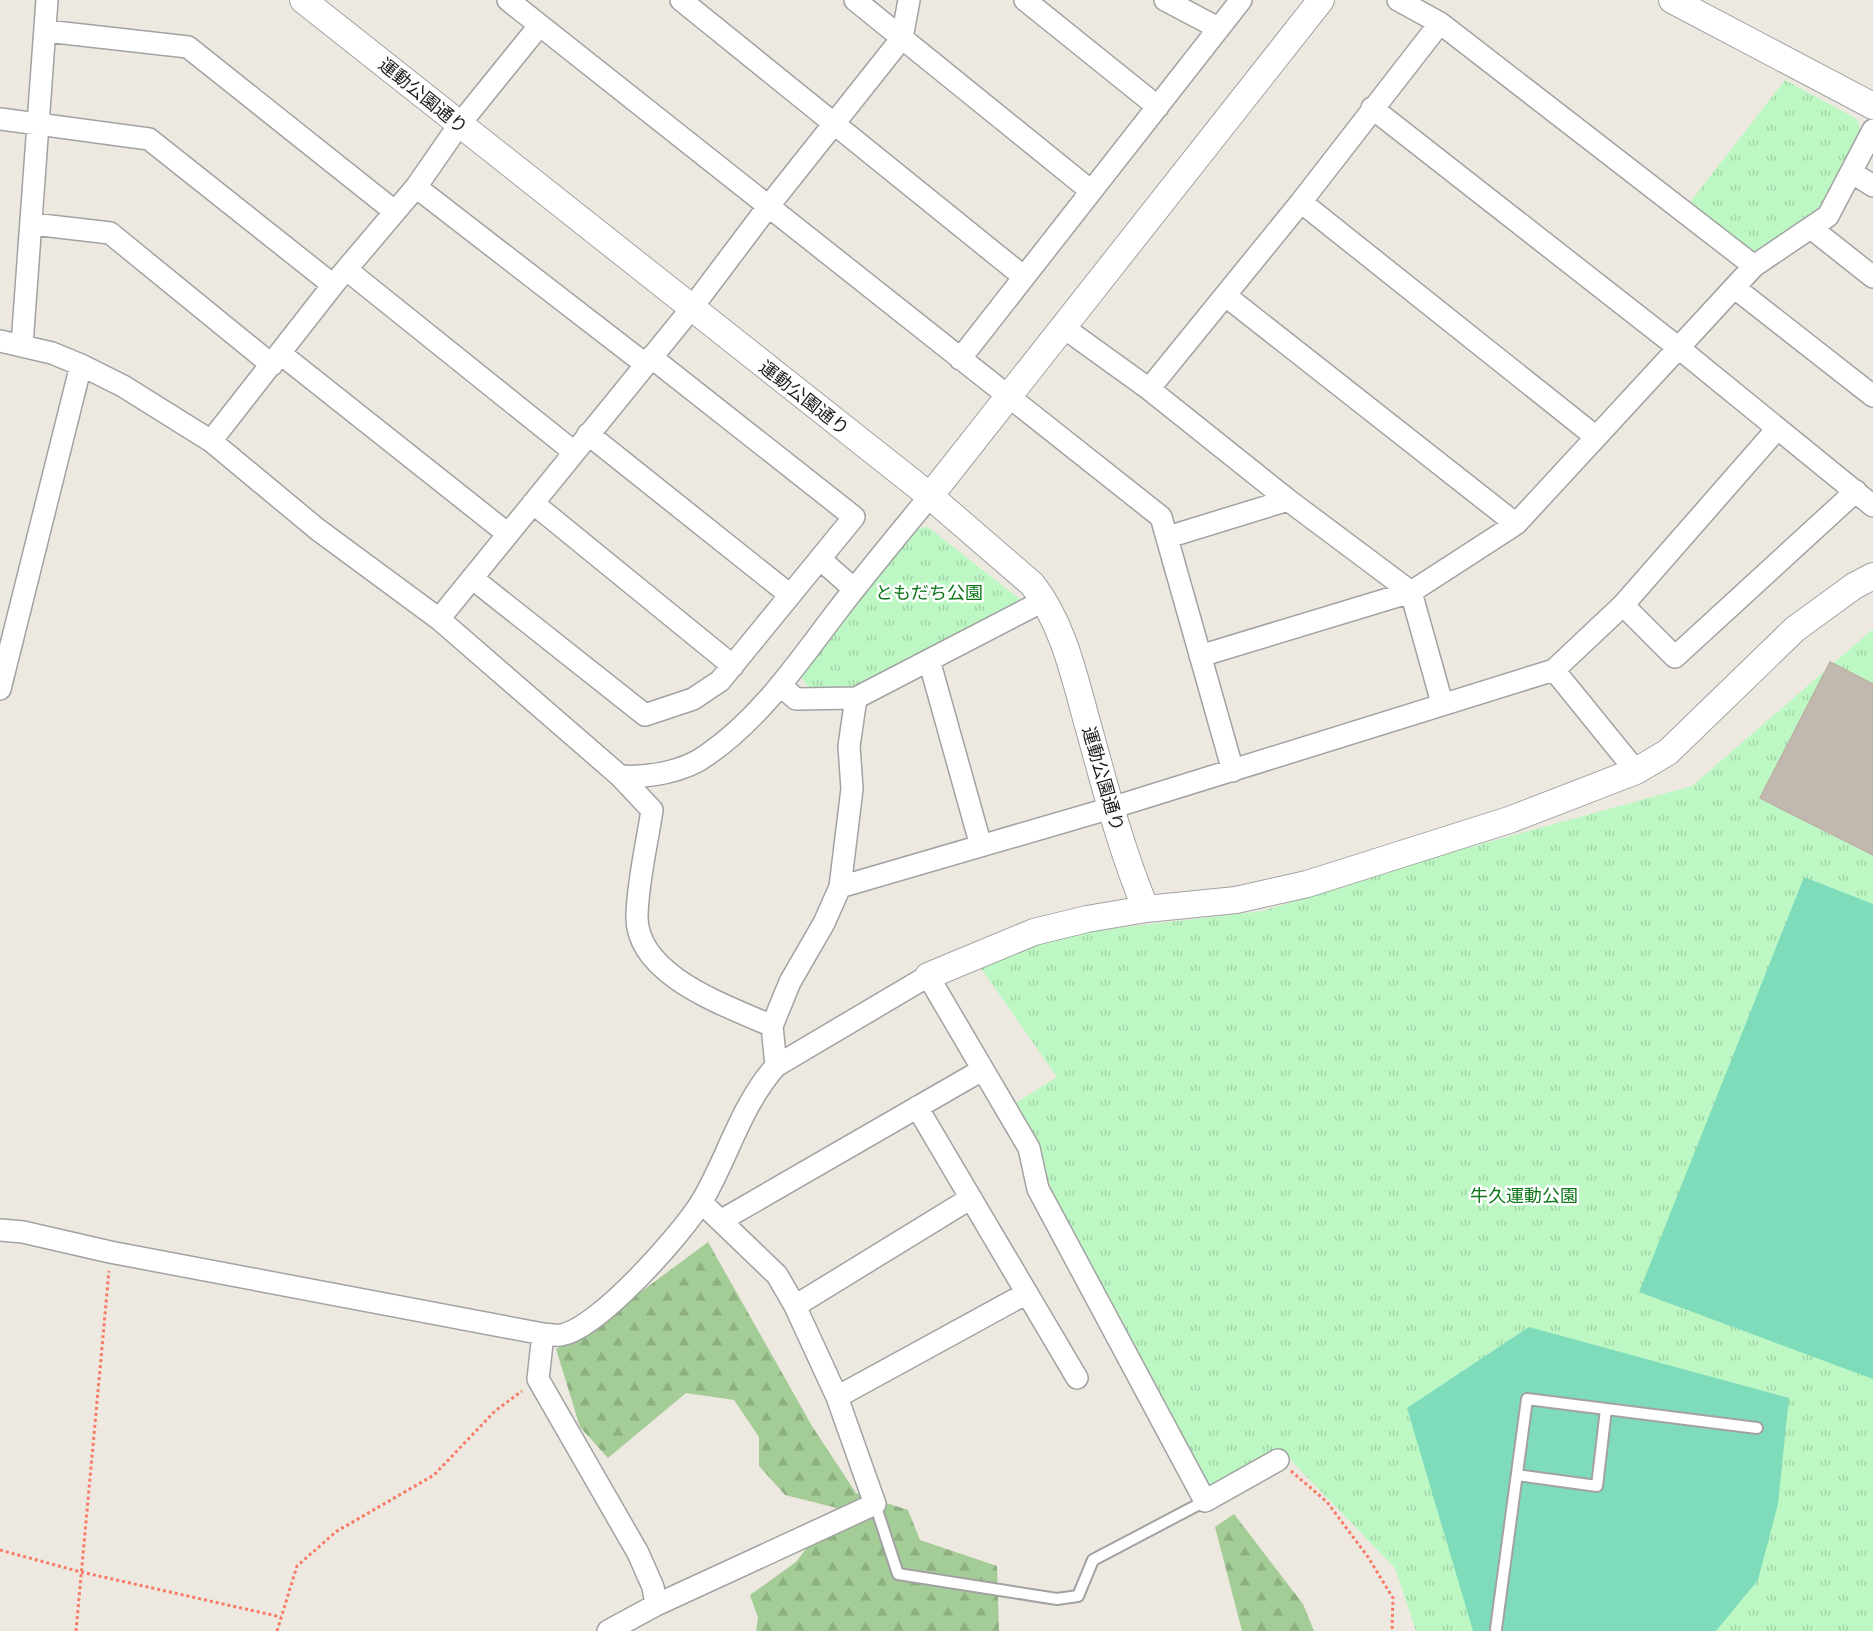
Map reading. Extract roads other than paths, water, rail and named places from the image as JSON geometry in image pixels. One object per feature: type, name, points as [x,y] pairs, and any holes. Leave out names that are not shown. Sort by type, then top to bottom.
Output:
[{"type":"street","points":[[22,345],[33,224],[47,0]]},
{"type":"street","name":"運動公園通り","points":[[303,0],[930,496],[1016,568],[1045,600],[1078,688],[1127,862],[1146,909]]},
{"type":"street","points":[[508,0],[767,208],[1161,517],[1233,771]]},
{"type":"street","points":[[681,0],[1024,277]]},
{"type":"street","points":[[855,0],[1091,191]]},
{"type":"street","points":[[438,619],[691,309],[767,208],[902,38],[909,0]]},
{"type":"street","points":[[1025,0],[1158,106]]},
{"type":"street","points":[[1165,0],[1218,28]]},
{"type":"street","points":[[960,359],[1240,0]]},
{"type":"street","points":[[620,776],[640,777],[662,772],[706,756],[745,724],[780,685],[1322,0]]},
{"type":"street","points":[[1398,0],[1440,23],[1754,266]]},
{"type":"street","points":[[1672,0],[1873,106]]},
{"type":"street","points":[[1149,389],[1301,202],[1440,23]]},
{"type":"street","points":[[211,441],[340,277],[416,187],[459,125],[539,26]]},
{"type":"street","points":[[46,31],[188,47],[394,211]]},
{"type":"street","points":[[1372,108],[1680,349],[1873,506]]},
{"type":"street","points":[[0,119],[149,139],[340,277],[574,452]]},
{"type":"street","points":[[1200,656],[1411,592],[1516,524],[1680,349],[1754,266],[1828,216],[1873,130]]},
{"type":"street","points":[[1851,172],[1873,186]]},
{"type":"street","points":[[416,187],[854,517],[720,681],[693,699],[645,716],[472,578]]},
{"type":"street","points":[[1301,202],[1596,437]]},
{"type":"street","points":[[33,224],[111,233],[508,534]]},
{"type":"street","points":[[1810,228],[1873,277]]},
{"type":"street","points":[[1735,288],[1871,391]]},
{"type":"street","points":[[1226,296],[1516,524]]},
{"type":"street","points":[[1063,327],[1149,389],[1288,500],[1411,592],[1442,703]]},
{"type":"street","points":[[0,341],[22,345],[81,365],[123,386],[211,441],[317,530],[438,619],[620,776],[652,810],[637,917],[642,938],[651,953],[683,985],[772,1026]]},
{"type":"street","points":[[0,690],[81,365]]},
{"type":"street","points":[[840,886],[1111,808],[1442,703],[1554,670],[1623,605],[1777,429]]},
{"type":"street","points":[[588,434],[790,595]]},
{"type":"street","points":[[1623,605],[1675,657],[1856,491]]},
{"type":"street","points":[[1168,537],[1288,500]]},
{"type":"street","points":[[533,503],[733,666]]},
{"type":"street","points":[[820,559],[854,589]]},
{"type":"street","points":[[0,1230],[23,1232],[111,1252],[543,1334],[561,1335],[578,1329],[629,1290],[701,1203],[759,1085],[776,1066],[928,976],[1034,932],[1087,919],[1146,909],[1236,900],[1306,884],[1509,820],[1636,771],[1668,752],[1795,629],[1854,586],[1873,576]]},
{"type":"street","points":[[780,685],[796,699],[856,698],[1045,600]]},
{"type":"street","points":[[929,660],[981,846]]},
{"type":"street","points":[[1554,670],[1636,771]]},
{"type":"street","points":[[776,1066],[772,1026],[790,982],[824,923],[840,886],[852,789],[849,746],[856,698]]},
{"type":"street","points":[[928,976],[1029,1148],[1038,1189],[1205,1501],[1278,1460]]},
{"type":"street","points":[[722,1220],[982,1070]]},
{"type":"street","points":[[917,1107],[1077,1378]]},
{"type":"street","points":[[795,1306],[971,1198]]},
{"type":"street","points":[[608,1631],[656,1605],[874,1504],[837,1397],[795,1306],[777,1275],[722,1220],[701,1203]]},
{"type":"street","points":[[837,1397],[1027,1293]]},
{"type":"street","points":[[543,1334],[537,1379],[638,1552],[653,1587],[656,1605]]},
{"type":"lane","points":[[1496,1629],[1527,1399],[1757,1428]]},
{"type":"lane","points":[[1517,1475],[1597,1486],[1606,1409]]},
{"type":"lane","points":[[874,1504],[898,1574],[1057,1599],[1078,1596],[1093,1560],[1205,1501]]},
{"type":"park label","name":"ともだち公園","points":[[929,593]]},
{"type":"park label","name":"牛久運動公園","points":[[1524,1196]]}]
